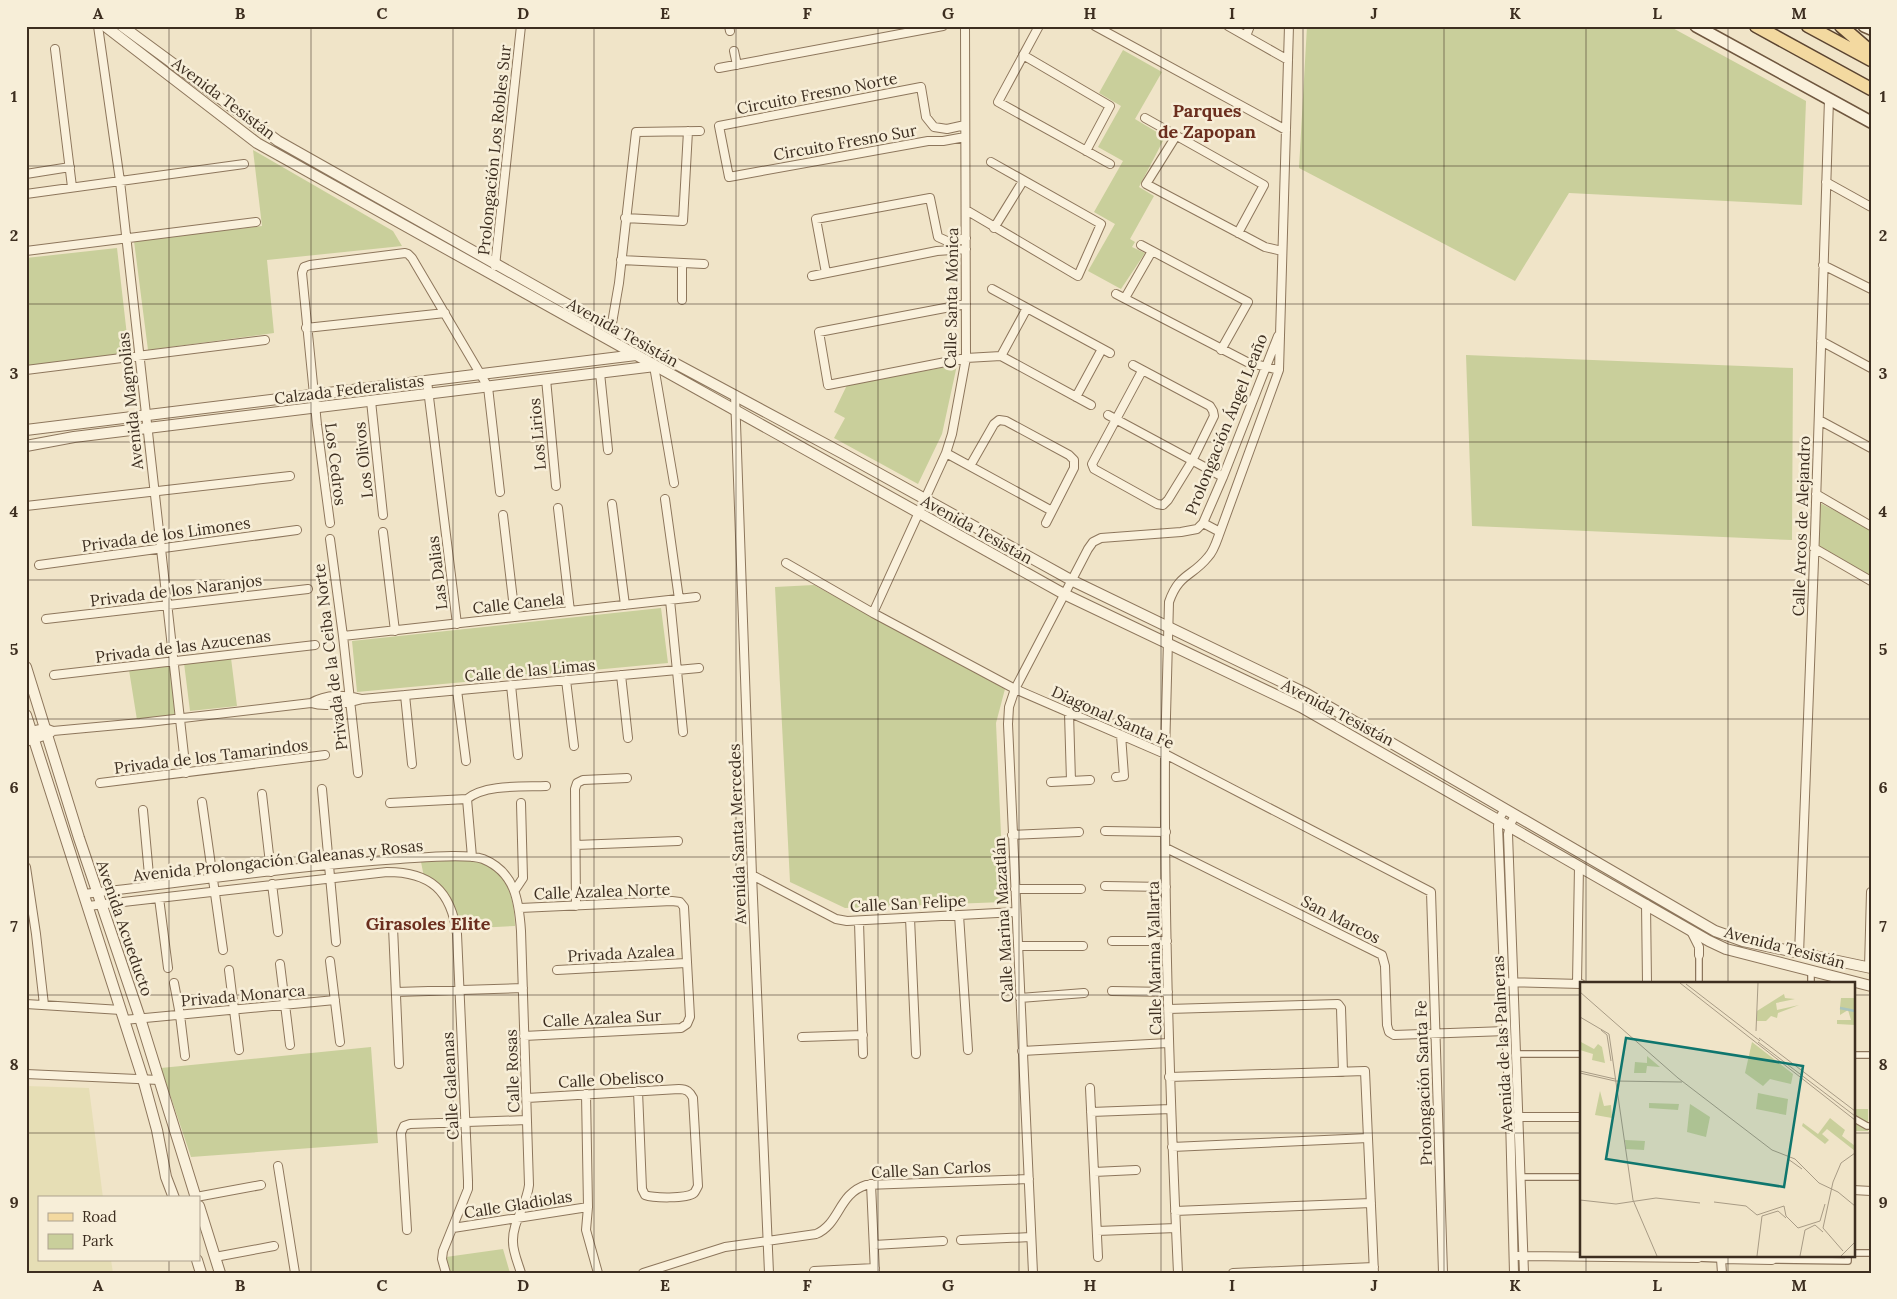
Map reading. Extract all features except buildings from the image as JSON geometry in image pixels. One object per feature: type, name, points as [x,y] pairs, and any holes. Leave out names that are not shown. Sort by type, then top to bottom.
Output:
[{"type":"main road","points":[[1696,26],[1871,122]]},
{"type":"main road","points":[[1756,26],[1871,89]]},
{"type":"main road","points":[[1808,26],[1871,60]]},
{"type":"main road","points":[[1840,26],[1871,52]]},
{"type":"main road","points":[[1864,26],[1871,29]]},
{"type":"street","name":"Avenida Magnolias","points":[[98,26],[120,181],[186,773]]},
{"type":"street","name":"Avenida Tesistán","points":[[105,26],[256,143],[634,355],[736,409],[919,514],[1064,594],[1301,707],[1726,949],[1871,986]]},
{"type":"street","name":"Avenida Tesistán","points":[[122,26],[270,137],[654,353],[735,395],[1071,580],[1307,694],[1715,931],[1743,941],[1870,968]]},
{"type":"street","name":"Prolongación Los Robles Sur","points":[[493,276],[521,26]]},
{"type":"street","name":"Calle Santa Mónica","points":[[873,613],[946,453],[952,434],[966,358],[965,26]]},
{"type":"street","points":[[1039,26],[998,102],[1110,164]]},
{"type":"street","points":[[1094,26],[1286,130]]},
{"type":"street","points":[[1228,26],[1288,60]]},
{"type":"street","points":[[1246,36],[1250,26]]},
{"type":"street","name":"Prolongación Ángel Leaño","points":[[1168,644],[1169,602],[1174,588],[1184,577],[1210,556],[1279,370],[1290,26]]},
{"type":"street","points":[[719,68],[939,27]]},
{"type":"street","points":[[55,49],[72,187]]},
{"type":"street","points":[[734,51],[737,65]]},
{"type":"street","points":[[1023,55],[1110,106],[1086,151]]},
{"type":"street","name":"Circuito Fresno Norte","points":[[729,177],[719,126],[922,87],[926,117],[934,127],[947,129],[965,125]]},
{"type":"street","name":"Calle Arcos de Alejandro","points":[[1799,954],[1828,99]]},
{"type":"street","points":[[1145,118],[1264,185],[1238,233]]},
{"type":"street","points":[[625,218],[683,221],[688,131]]},
{"type":"street","points":[[611,329],[636,132],[700,131]]},
{"type":"street","points":[[1176,136],[1146,184],[1238,233],[1282,251]]},
{"type":"street","name":"Circuito Fresno Sur","points":[[729,177],[928,141],[943,141],[965,137]]},
{"type":"street","points":[[966,210],[1078,276],[1101,224],[991,162]]},
{"type":"street","points":[[26,194],[244,164]]},
{"type":"street","points":[[26,174],[70,167]]},
{"type":"street","points":[[994,228],[1023,181]]},
{"type":"street","points":[[1826,182],[1871,207]]},
{"type":"street","points":[[349,195],[354,184]]},
{"type":"street","points":[[826,273],[816,219],[930,198],[938,238],[949,242],[966,238]]},
{"type":"street","points":[[26,251],[256,222]]},
{"type":"street","points":[[1141,245],[1248,302],[1221,350]]},
{"type":"street","points":[[812,276],[937,251],[966,249]]},
{"type":"street","points":[[1125,298],[1152,251]]},
{"type":"street","name":"Los Cedros","points":[[330,523],[306,328],[302,273],[304,268],[310,265],[404,253],[412,258],[445,313]]},
{"type":"street","points":[[621,260],[704,264]]},
{"type":"street","points":[[682,262],[682,300]]},
{"type":"street","points":[[1823,264],[1871,289]]},
{"type":"street","points":[[992,289],[1110,353]]},
{"type":"street","points":[[1116,294],[1221,350],[1247,362],[1279,370]]},
{"type":"street","points":[[966,304],[819,332],[828,385],[966,358],[1001,356],[1091,405]]},
{"type":"street","points":[[1001,356],[1027,308]]},
{"type":"street","points":[[306,328],[445,313],[488,387],[500,492]]},
{"type":"street","name":"Prolongación Ángel Leaño","points":[[1071,580],[1088,548],[1093,542],[1101,538],[1181,532],[1197,528],[1202,522],[1223,477],[1280,330]]},
{"type":"street","points":[[26,370],[265,340]]},
{"type":"street","points":[[1821,342],[1871,368]]},
{"type":"street","points":[[1076,397],[1102,349]]},
{"type":"street","name":"Calzada Federalistas","points":[[26,430],[654,353]]},
{"type":"street","name":"Calzada Federalistas","points":[[26,446],[74,437],[675,363]]},
{"type":"street","points":[[1133,365],[1210,406],[1213,411],[1214,416],[1192,461],[1163,505],[1157,504],[1094,469],[1092,464],[1142,371]]},
{"type":"street","points":[[654,366],[674,483]]},
{"type":"street","points":[[600,373],[608,450]]},
{"type":"street","name":"Los Lirios","points":[[546,380],[556,486]]},
{"type":"street","name":"Las Dalias","points":[[427,381],[457,624]]},
{"type":"street","name":"Avenida Santa Mercedes","points":[[735,395],[752,875],[769,1273]]},
{"type":"street","name":"Los Olivos","points":[[371,401],[383,515]]},
{"type":"street","points":[[1108,415],[1223,477]]},
{"type":"street","points":[[970,466],[994,424],[999,420],[1006,421],[1069,455],[1074,460],[1074,468],[1046,523]]},
{"type":"street","points":[[1818,420],[1871,448]]},
{"type":"street","points":[[73,425],[74,437]]},
{"type":"street","points":[[946,453],[1052,511]]},
{"type":"street","points":[[26,506],[290,476]]},
{"type":"street","points":[[1816,494],[1871,526]]},
{"type":"street","points":[[665,499],[679,599]]},
{"type":"street","points":[[612,504],[625,605]]},
{"type":"street","points":[[558,508],[570,611]]},
{"type":"street","points":[[503,514],[515,617]]},
{"type":"street","points":[[1202,522],[1220,532]]},
{"type":"street","name":"Privada de los Limones","points":[[39,565],[296,530]]},
{"type":"street","points":[[383,532],[395,630]]},
{"type":"street","name":"Privada de la Ceiba Norte","points":[[330,539],[358,773]]},
{"type":"street","points":[[1814,548],[1871,581]]},
{"type":"street","name":"Diagonal Santa Fe","points":[[786,563],[873,613],[1015,690],[1165,754],[1430,892]]},
{"type":"street","name":"Calle Marina Mazatlán","points":[[1033,1273],[1008,724],[1015,690],[1071,580]]},
{"type":"street","name":"Privada de los Naranjos","points":[[46,619],[308,589]]},
{"type":"street","name":"Calle Canela","points":[[343,636],[696,597]]},
{"type":"street","points":[[670,600],[683,732]]},
{"type":"street","name":"Calle Marina Vallarta","points":[[1168,644],[1165,754],[1168,1043],[1178,1273]]},
{"type":"street","name":"Privada de las Azucenas","points":[[54,675],[315,645]]},
{"type":"street","name":"Avenida Acueducto","points":[[26,667],[48,731],[73,820],[140,1018],[196,1196]]},
{"type":"street","name":"Calle de las Limas","points":[[30,736],[48,731],[311,703],[319,698],[362,699],[700,668]]},
{"type":"street","points":[[620,675],[628,738]]},
{"type":"street","points":[[566,680],[574,746]]},
{"type":"street","points":[[511,685],[518,755]]},
{"type":"street","points":[[457,690],[466,761]]},
{"type":"street","points":[[405,695],[412,764]]},
{"type":"street","points":[[1069,712],[1071,781]]},
{"type":"street","name":"Avenida Acueducto","points":[[26,714],[30,736],[62,824],[143,1079],[157,1130],[166,1176],[173,1196]]},
{"type":"street","points":[[1116,777],[1124,776],[1121,735]]},
{"type":"street","name":"Privada de los Tamarindos","points":[[100,783],[325,755]]},
{"type":"street","points":[[576,906],[575,789],[577,783],[582,780],[628,778]]},
{"type":"street","points":[[1051,782],[1090,780]]},
{"type":"street","points":[[390,803],[468,799],[472,795],[489,790],[546,786]]},
{"type":"street","points":[[322,789],[336,942]]},
{"type":"street","points":[[262,794],[271,872]]},
{"type":"street","points":[[468,799],[472,857]]},
{"type":"street","points":[[202,802],[223,950]]},
{"type":"street","points":[[515,890],[523,878],[521,803]]},
{"type":"street","points":[[1499,819],[1505,809]]},
{"type":"street","points":[[143,810],[150,886]]},
{"type":"street","name":"Avenida de las Palmeras","points":[[1515,815],[1508,834],[1524,1273]]},
{"type":"street","name":"Avenida de las Palmeras","points":[[1499,819],[1514,1273]]},
{"type":"street","points":[[62,824],[73,820]]},
{"type":"street","points":[[1105,831],[1166,832]]},
{"type":"street","points":[[1012,835],[1079,832]]},
{"type":"street","points":[[576,845],[678,841]]},
{"type":"street","name":"San Marcos","points":[[1166,848],[1382,955],[1385,966],[1389,1032],[1394,1035],[1506,1031]]},
{"type":"street","name":"Avenida Prolongación Galeanas y Rosas","points":[[84,894],[330,865],[414,858],[472,857],[482,859],[501,870]]},
{"type":"street","points":[[1504,982],[1579,984],[1579,866]]},
{"type":"street","points":[[26,867],[44,1005]]},
{"type":"street","name":"Calle Rosas","points":[[501,870],[515,890],[520,908],[529,1185],[528,1195],[514,1228],[513,1242],[521,1273]]},
{"type":"street","name":"Avenida Prolongación Galeanas y Rosas","points":[[88,906],[330,877],[403,872],[418,875],[428,880],[444,896]]},
{"type":"street","name":"Calle San Felipe","points":[[752,875],[836,919],[859,922],[1016,912]]},
{"type":"street","points":[[272,884],[278,932]]},
{"type":"street","points":[[1105,886],[1166,887]]},
{"type":"street","points":[[1015,888],[1081,889]]},
{"type":"street","name":"Prolongación Santa Fe","points":[[1430,892],[1443,1273]]},
{"type":"street","points":[[1870,968],[1871,892]]},
{"type":"street","name":"Calle Galeanas","points":[[444,896],[452,909],[455,921],[468,1190],[443,1251],[442,1259],[446,1273]]},
{"type":"street","points":[[159,898],[168,968]]},
{"type":"street","name":"Calle Azalea Norte","points":[[520,908],[680,902],[684,907],[686,962]]},
{"type":"street","points":[[1646,904],[1647,982]]},
{"type":"street","points":[[959,915],[968,1050]]},
{"type":"street","points":[[910,918],[916,1054]]},
{"type":"street","points":[[859,922],[863,1054]]},
{"type":"street","points":[[393,927],[399,1064]]},
{"type":"street","points":[[1690,930],[1699,947],[1699,982]]},
{"type":"street","points":[[26,933],[36,934]]},
{"type":"street","points":[[1112,941],[1167,941]]},
{"type":"street","points":[[1018,946],[1083,946]]},
{"type":"street","points":[[330,961],[340,1042]]},
{"type":"street","name":"Privada Azalea","points":[[557,970],[686,962]]},
{"type":"street","name":"Calle Azalea Sur","points":[[524,1036],[680,1028],[688,1024],[690,1017],[686,962]]},
{"type":"street","points":[[280,964],[290,1045]]},
{"type":"street","points":[[228,970],[239,1050]]},
{"type":"street","points":[[1811,971],[1811,982]]},
{"type":"street","points":[[174,983],[185,1056]]},
{"type":"street","points":[[396,992],[523,988]]},
{"type":"street","points":[[1112,991],[1168,992]]},
{"type":"street","points":[[1020,998],[1084,994]]},
{"type":"street","name":"Privada Monarca","points":[[26,1004],[140,1018],[335,1000]]},
{"type":"street","points":[[1168,1009],[1338,1004],[1341,1008],[1343,1072]]},
{"type":"street","points":[[802,1037],[863,1035]]},
{"type":"street","points":[[1022,1051],[1168,1043]]},
{"type":"street","points":[[1517,1054],[1580,1054]]},
{"type":"street","points":[[1854,1055],[1871,1055]]},
{"type":"street","points":[[1169,1077],[1365,1071],[1374,1270],[1234,1273]]},
{"type":"street","points":[[26,1074],[159,1080]]},
{"type":"street","points":[[1090,1088],[1098,1257]]},
{"type":"street","name":"Calle Obelisco","points":[[526,1098],[638,1091],[686,1089],[693,1098],[698,1186],[694,1192],[687,1196],[651,1198],[645,1195],[642,1189],[638,1091]]},
{"type":"street","points":[[586,1094],[588,1206],[586,1230],[598,1273]]},
{"type":"street","points":[[1091,1112],[1171,1109]]},
{"type":"street","points":[[1510,1118],[1580,1117]]},
{"type":"street","points":[[1854,1119],[1867,1126],[1871,1126]]},
{"type":"street","points":[[407,1230],[402,1133],[404,1126],[410,1124],[527,1120]]},
{"type":"street","points":[[1172,1147],[1368,1138]]},
{"type":"street","points":[[278,1166],[295,1273]]},
{"type":"street","points":[[1094,1172],[1136,1170]]},
{"type":"street","points":[[1522,1177],[1580,1177]]},
{"type":"street","name":"Calle San Carlos","points":[[643,1273],[725,1247],[816,1234],[823,1231],[852,1192],[871,1184],[1029,1179]]},
{"type":"street","points":[[814,1271],[875,1270],[871,1184]]},
{"type":"street","points":[[200,1199],[261,1185]]},
{"type":"street","points":[[1854,1190],[1871,1191]]},
{"type":"street","points":[[1175,1211],[1371,1203]]},
{"type":"street","name":"Calle Gladiolas","points":[[453,1228],[588,1206]]},
{"type":"street","name":"Avenida Acueducto","points":[[200,1210],[220,1273]]},
{"type":"street","points":[[1097,1232],[1176,1228]]},
{"type":"street","points":[[961,1240],[1031,1237]]},
{"type":"street","points":[[874,1245],[943,1241]]},
{"type":"street","points":[[215,1257],[274,1246]]},
{"type":"street","points":[[1854,1253],[1871,1253]]},
{"type":"street","points":[[1513,1255],[1698,1257],[1721,1259],[1772,1257],[1848,1261],[1848,1256]]},
{"type":"street","points":[[1721,1259],[1722,1273]]},
{"type":"shaded area","points":[[26,1086],[89,1088],[103,1196],[38,1196],[38,1262],[111,1262],[113,1273],[26,1273]]},
{"type":"green space","points":[[1307,26],[1669,26],[1806,101],[1802,205],[1569,193],[1515,281],[1299,168]]},
{"type":"green space","points":[[1123,50],[1162,72],[1135,119],[1165,137],[1139,187],[1154,196],[1130,239],[1135,242],[1132,247],[1145,253],[1121,289],[1088,271],[1115,224],[1094,212],[1123,161],[1098,147],[1121,106],[1099,93]]},
{"type":"green space","points":[[253,150],[393,231],[402,246],[267,260],[274,333],[148,350],[134,241],[262,226]]},
{"type":"green space","points":[[117,248],[129,353],[26,366],[26,258]]},
{"type":"green space","points":[[1466,355],[1793,368],[1792,540],[1472,526]]},
{"type":"green space","points":[[957,365],[942,434],[918,484],[834,438],[845,418],[834,412],[847,385]]},
{"type":"green space","points":[[1820,503],[1871,529],[1871,576],[1818,545]]},
{"type":"green space","points":[[814,585],[1005,689],[996,723],[1004,902],[845,908],[790,882],[775,587]]},
{"type":"green space","points":[[661,608],[668,663],[357,692],[352,641]]},
{"type":"green space","points":[[231,658],[237,706],[190,711],[184,663]]},
{"type":"green space","points":[[172,665],[178,714],[137,720],[129,670]]},
{"type":"green space","points":[[472,860],[493,869],[506,884],[513,903],[515,926],[458,929],[454,906],[447,895],[424,877],[421,862]]},
{"type":"green space","points":[[371,1047],[378,1143],[191,1157],[161,1068]]},
{"type":"green space","points":[[1854,1109],[1868,1109],[1868,1131],[1854,1131]]},
{"type":"green space","points":[[503,1249],[510,1273],[451,1273],[446,1257]]},
{"type":"district","name":"Parques de Zapopan","points":[[1207,121]]},
{"type":"district","name":"Girasoles Elite","points":[[428,924]]}]
